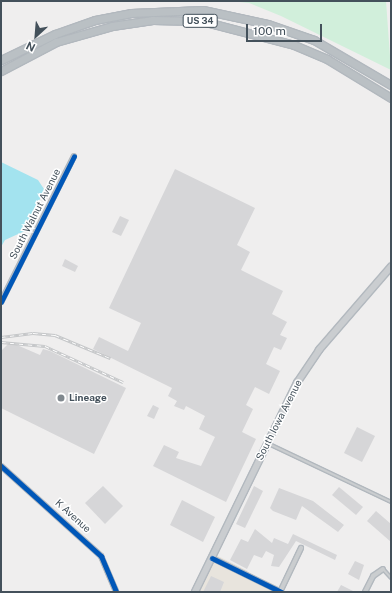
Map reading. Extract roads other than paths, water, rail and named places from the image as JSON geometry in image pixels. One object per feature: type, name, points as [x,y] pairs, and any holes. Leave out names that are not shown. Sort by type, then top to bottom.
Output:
[{"type":"highway","name":"US 34","points":[[1,60],[55,34],[95,20],[131,13],[203,10],[261,22],[314,40],[391,85]]},
{"type":"highway","name":"US 34","points":[[1,72],[56,42],[112,26],[153,20],[202,21],[294,45],[327,59],[391,98]]},
{"type":"main road","name":"South Iowa Avenue","points":[[195,592],[297,383],[319,350],[391,267]]},
{"type":"street","name":"South Walnut Avenue","points":[[1,302],[74,156]]},
{"type":"street","name":"K Avenue","points":[[1,466],[101,556],[116,592]]},
{"type":"street","points":[[212,558],[281,592],[301,548]]},
{"type":"street","points":[[366,592],[373,576],[383,569]]},
{"type":"lane","points":[[268,443],[391,502]]},
{"type":"lane","points":[[383,569],[391,578]]},
{"type":"water","points":[[1,162],[38,180],[44,189],[27,230],[5,240],[1,247]]},
{"type":"railway","points":[[1,337],[33,333],[55,335],[110,358]]},
{"type":"railway","points":[[1,342],[45,346],[123,382]]},
{"type":"place","name":"Lineage","points":[[61,398]]}]
